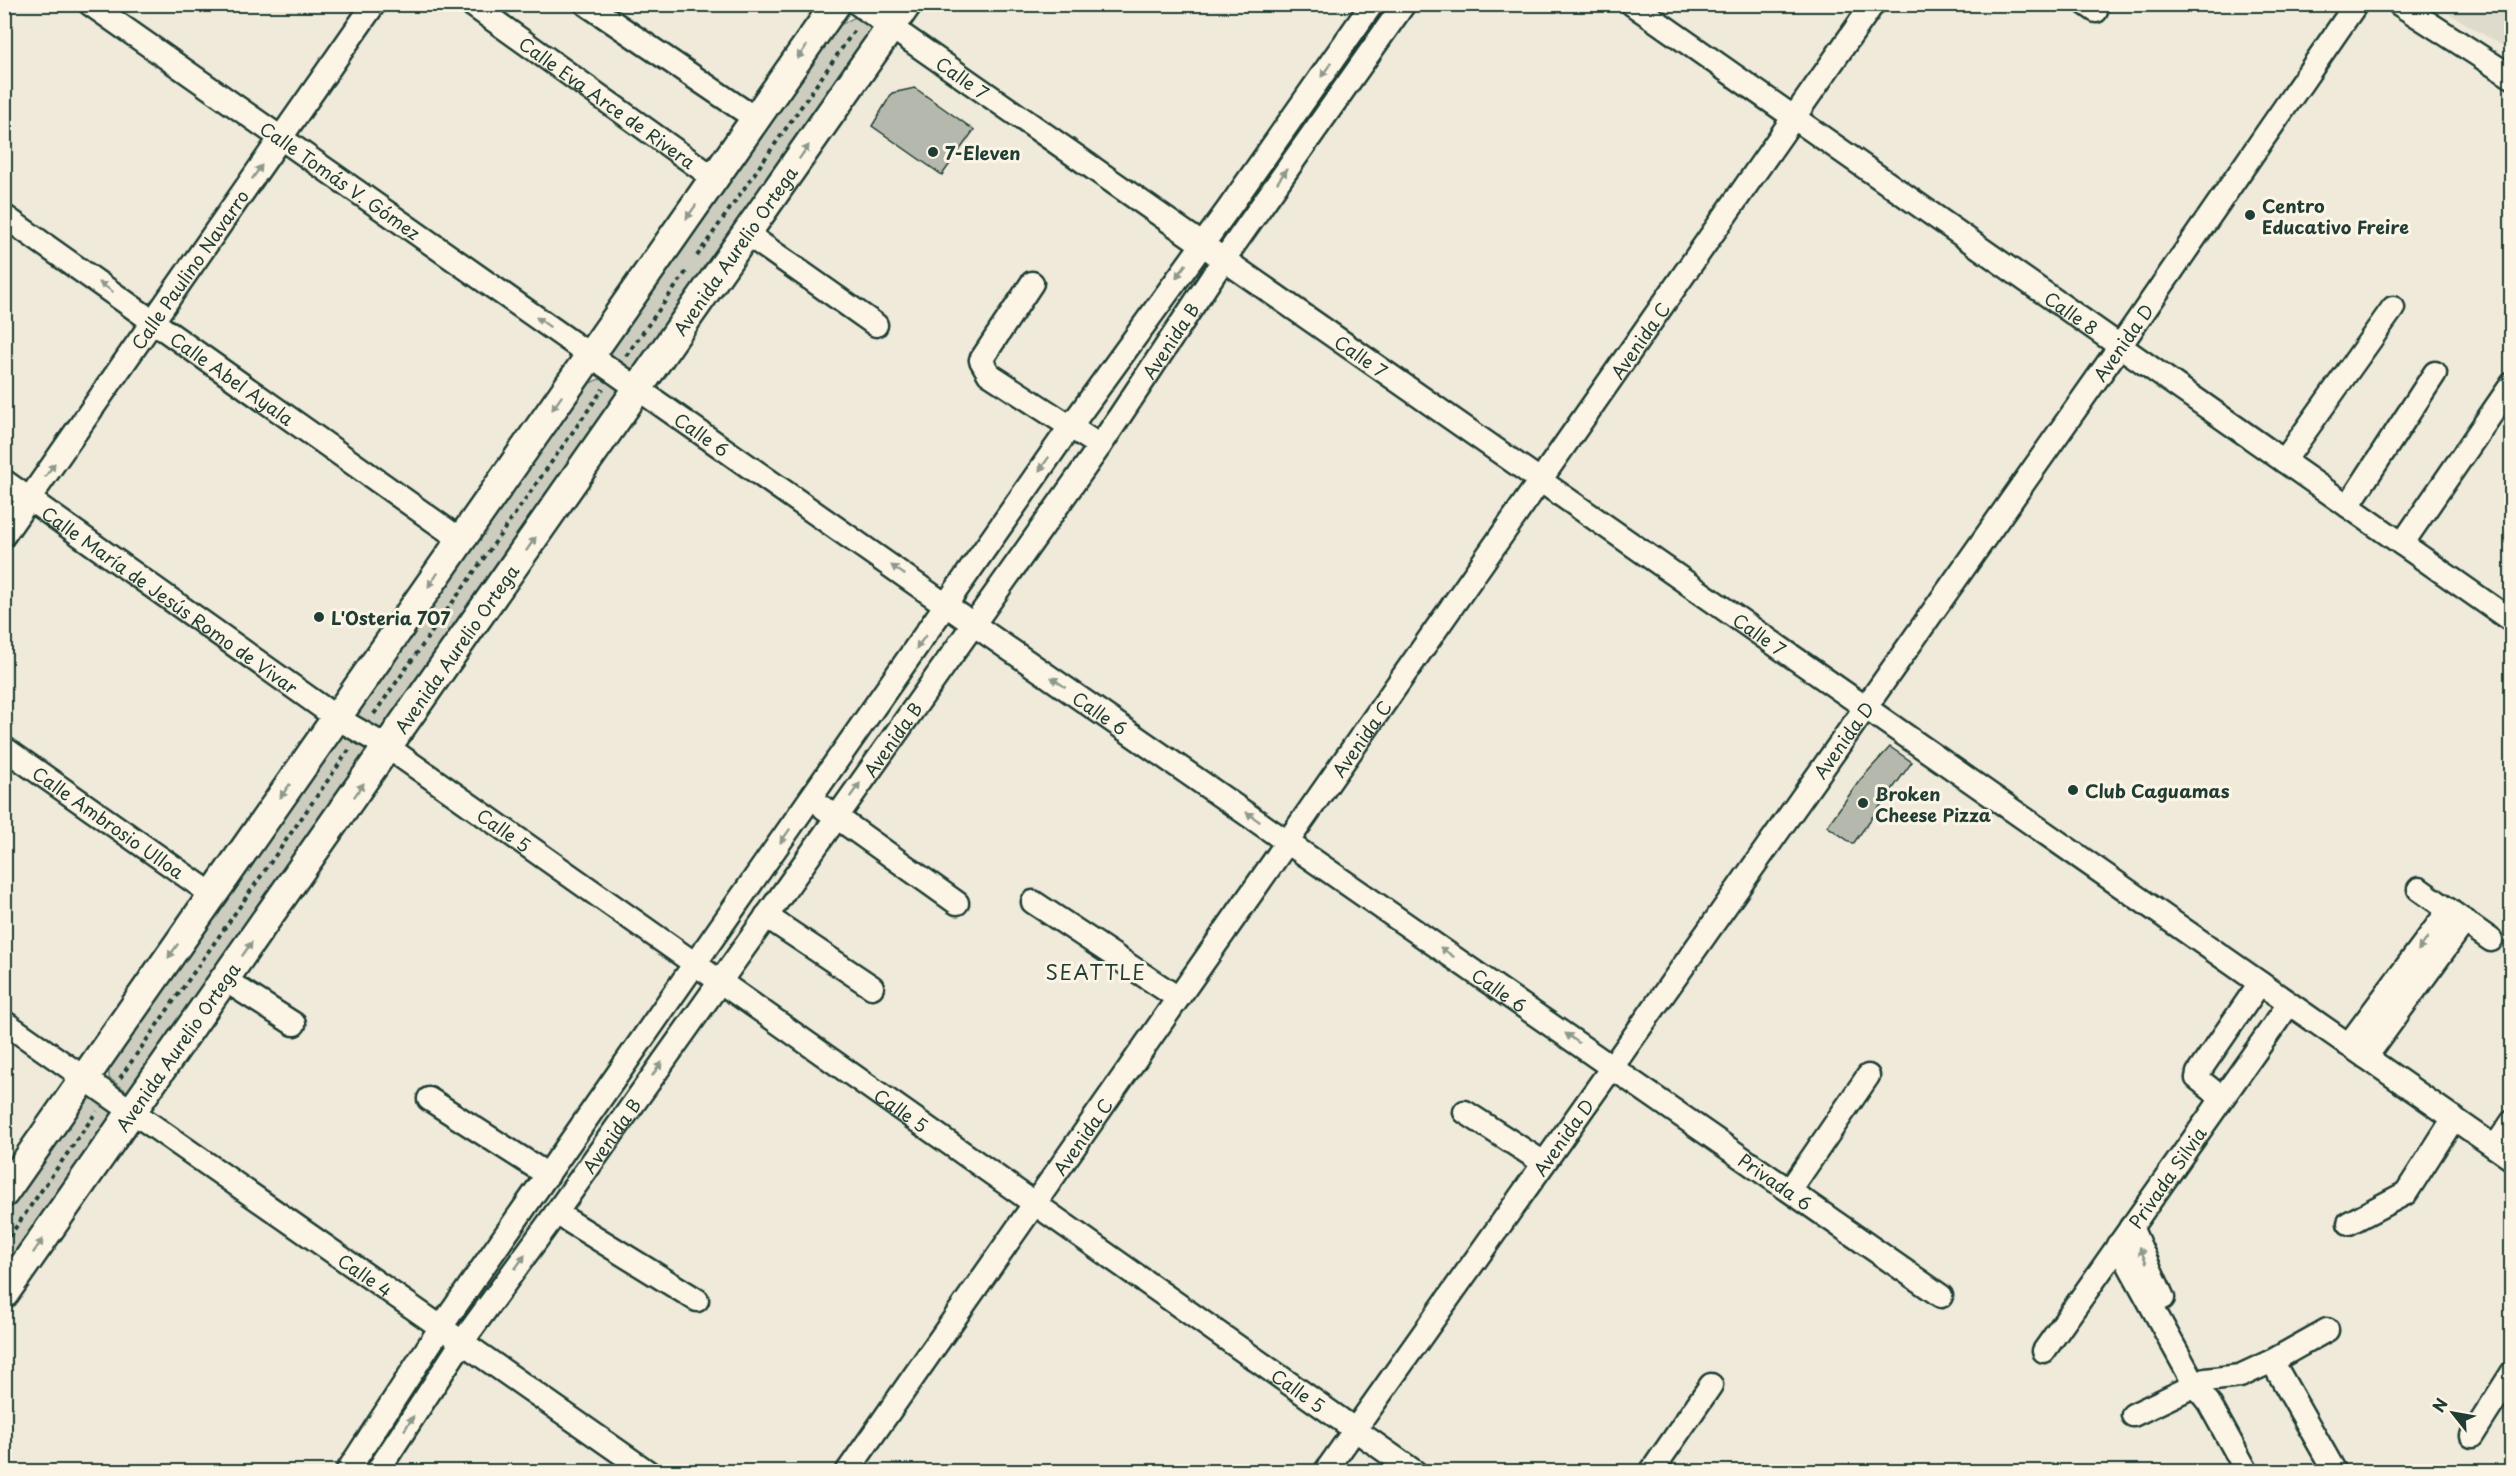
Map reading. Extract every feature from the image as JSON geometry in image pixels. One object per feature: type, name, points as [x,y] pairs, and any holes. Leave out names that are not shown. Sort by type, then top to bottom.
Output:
[{"type":"main road","points":[[4,1193],[836,4]]},
{"type":"main road","name":"Avenida Aurelio Ortega","points":[[4,1294],[907,4]]},
{"type":"street","name":"Calle Tomás V. Gómez","points":[[90,4],[591,355]]},
{"type":"street","name":"Calle Paulino Navarro","points":[[4,535],[374,4]]},
{"type":"street","name":"Calle Eva Arce de Rivera","points":[[471,4],[714,178]]},
{"type":"street","points":[[586,4],[756,119]]},
{"type":"street","name":"Avenida B","points":[[347,1472],[441,1327],[1070,427],[1229,208],[1372,4]]},
{"type":"street","name":"Avenida B","points":[[377,1472],[462,1342],[1100,446],[1224,259],[1404,4]]},
{"type":"street","name":"Calle 8","points":[[1632,4],[2511,621]]},
{"type":"street","name":"Avenida C","points":[[847,1472],[1542,482],[1873,4]]},
{"type":"street","name":"Avenida D","points":[[1325,1472],[2120,346],[2356,4]]},
{"type":"street","points":[[2399,4],[2511,77]]},
{"type":"street","name":"Calle 7","points":[[863,8],[2503,1153]]},
{"type":"street","points":[[1352,33],[1372,49]]},
{"type":"street","name":"Calle Abel Ayala","points":[[4,216],[461,540]]},
{"type":"street","points":[[747,234],[876,325]]},
{"type":"street","points":[[1032,283],[981,360],[989,374],[1100,446]]},
{"type":"street","points":[[2284,461],[2393,308]]},
{"type":"street","name":"Calle 6","points":[[591,355],[973,624],[1613,1066]]},
{"type":"street","points":[[2348,506],[2435,373]]},
{"type":"street","points":[[2402,544],[2511,384]]},
{"type":"street","name":"Calle María de Jesús Romo de Vivar","points":[[4,481],[361,733]]},
{"type":"street","name":"Calle 5","points":[[361,733],[388,748],[1415,1472]]},
{"type":"street","name":"Calle Ambrosio Ulloa","points":[[4,748],[213,895]]},
{"type":"street","points":[[812,798],[957,903]]},
{"type":"street","points":[[2419,889],[2491,939]]},
{"type":"street","points":[[1033,902],[1178,998]]},
{"type":"street","points":[[766,916],[872,987]]},
{"type":"street","points":[[2348,1045],[2457,916]]},
{"type":"street","points":[[2366,1057],[2457,916]]},
{"type":"street","points":[[225,980],[294,1024]]},
{"type":"street","points":[[2222,1098],[2200,1082],[2197,1078],[2198,1073],[2260,984]]},
{"type":"street","name":"Privada Silvia","points":[[2044,1351],[2289,1004]]},
{"type":"street","name":"Calle 4","points":[[4,1022],[648,1472]]},
{"type":"street","name":"Privada 6","points":[[1613,1066],[1941,1296]]},
{"type":"street","points":[[1790,1190],[1868,1076]]},
{"type":"street","points":[[429,1099],[548,1175]]},
{"type":"street","points":[[597,1106],[620,1122]]},
{"type":"street","points":[[1465,1112],[1544,1163]]},
{"type":"street","points":[[2349,1223],[2406,1193],[2454,1118]]},
{"type":"street","points":[[2503,1153],[2511,1122]]},
{"type":"street","points":[[556,1213],[697,1300]]},
{"type":"street","points":[[2125,1236],[2247,1472]]},
{"type":"street","points":[[2133,1415],[2240,1376],[2327,1330]]},
{"type":"street","points":[[2272,1361],[2335,1472]]},
{"type":"street","points":[[2472,1436],[2511,1373]]},
{"type":"street","points":[[1651,1472],[1711,1385]]},
{"type":"path","points":[[4,1244],[615,372],[863,8]]},
{"type":"shaded area","points":[[2435,5],[2511,5],[2511,51]]},
{"type":"shaded area","points":[[855,17],[879,32],[644,378],[621,373],[610,354],[840,25]]},
{"type":"shaded area","points":[[599,379],[621,386],[627,403],[132,1095],[109,1078],[109,1064],[590,383]]},
{"type":"shaded area","points":[[86,1096],[98,1098],[117,1108],[5,1291],[5,1210]]},
{"type":"building","name":"7-Eleven","points":[[915,88],[974,130],[942,175],[872,126],[892,93]]},
{"type":"building","name":"Broken Cheese Pizza","points":[[1890,747],[1912,762],[1853,844],[1827,826],[1860,780]]},
{"type":"place","name":"7-Eleven","points":[[933,152]]},
{"type":"place","name":"Centro Educativo Freire","points":[[2250,215]]},
{"type":"place","name":"L'Osteria 707","points":[[319,617]]},
{"type":"place","name":"Club Caguamas","points":[[2073,790]]},
{"type":"place","name":"Broken Cheese Pizza","points":[[1863,803]]},
{"type":"district","name":"SEATTLE","points":[[1096,972]]}]
